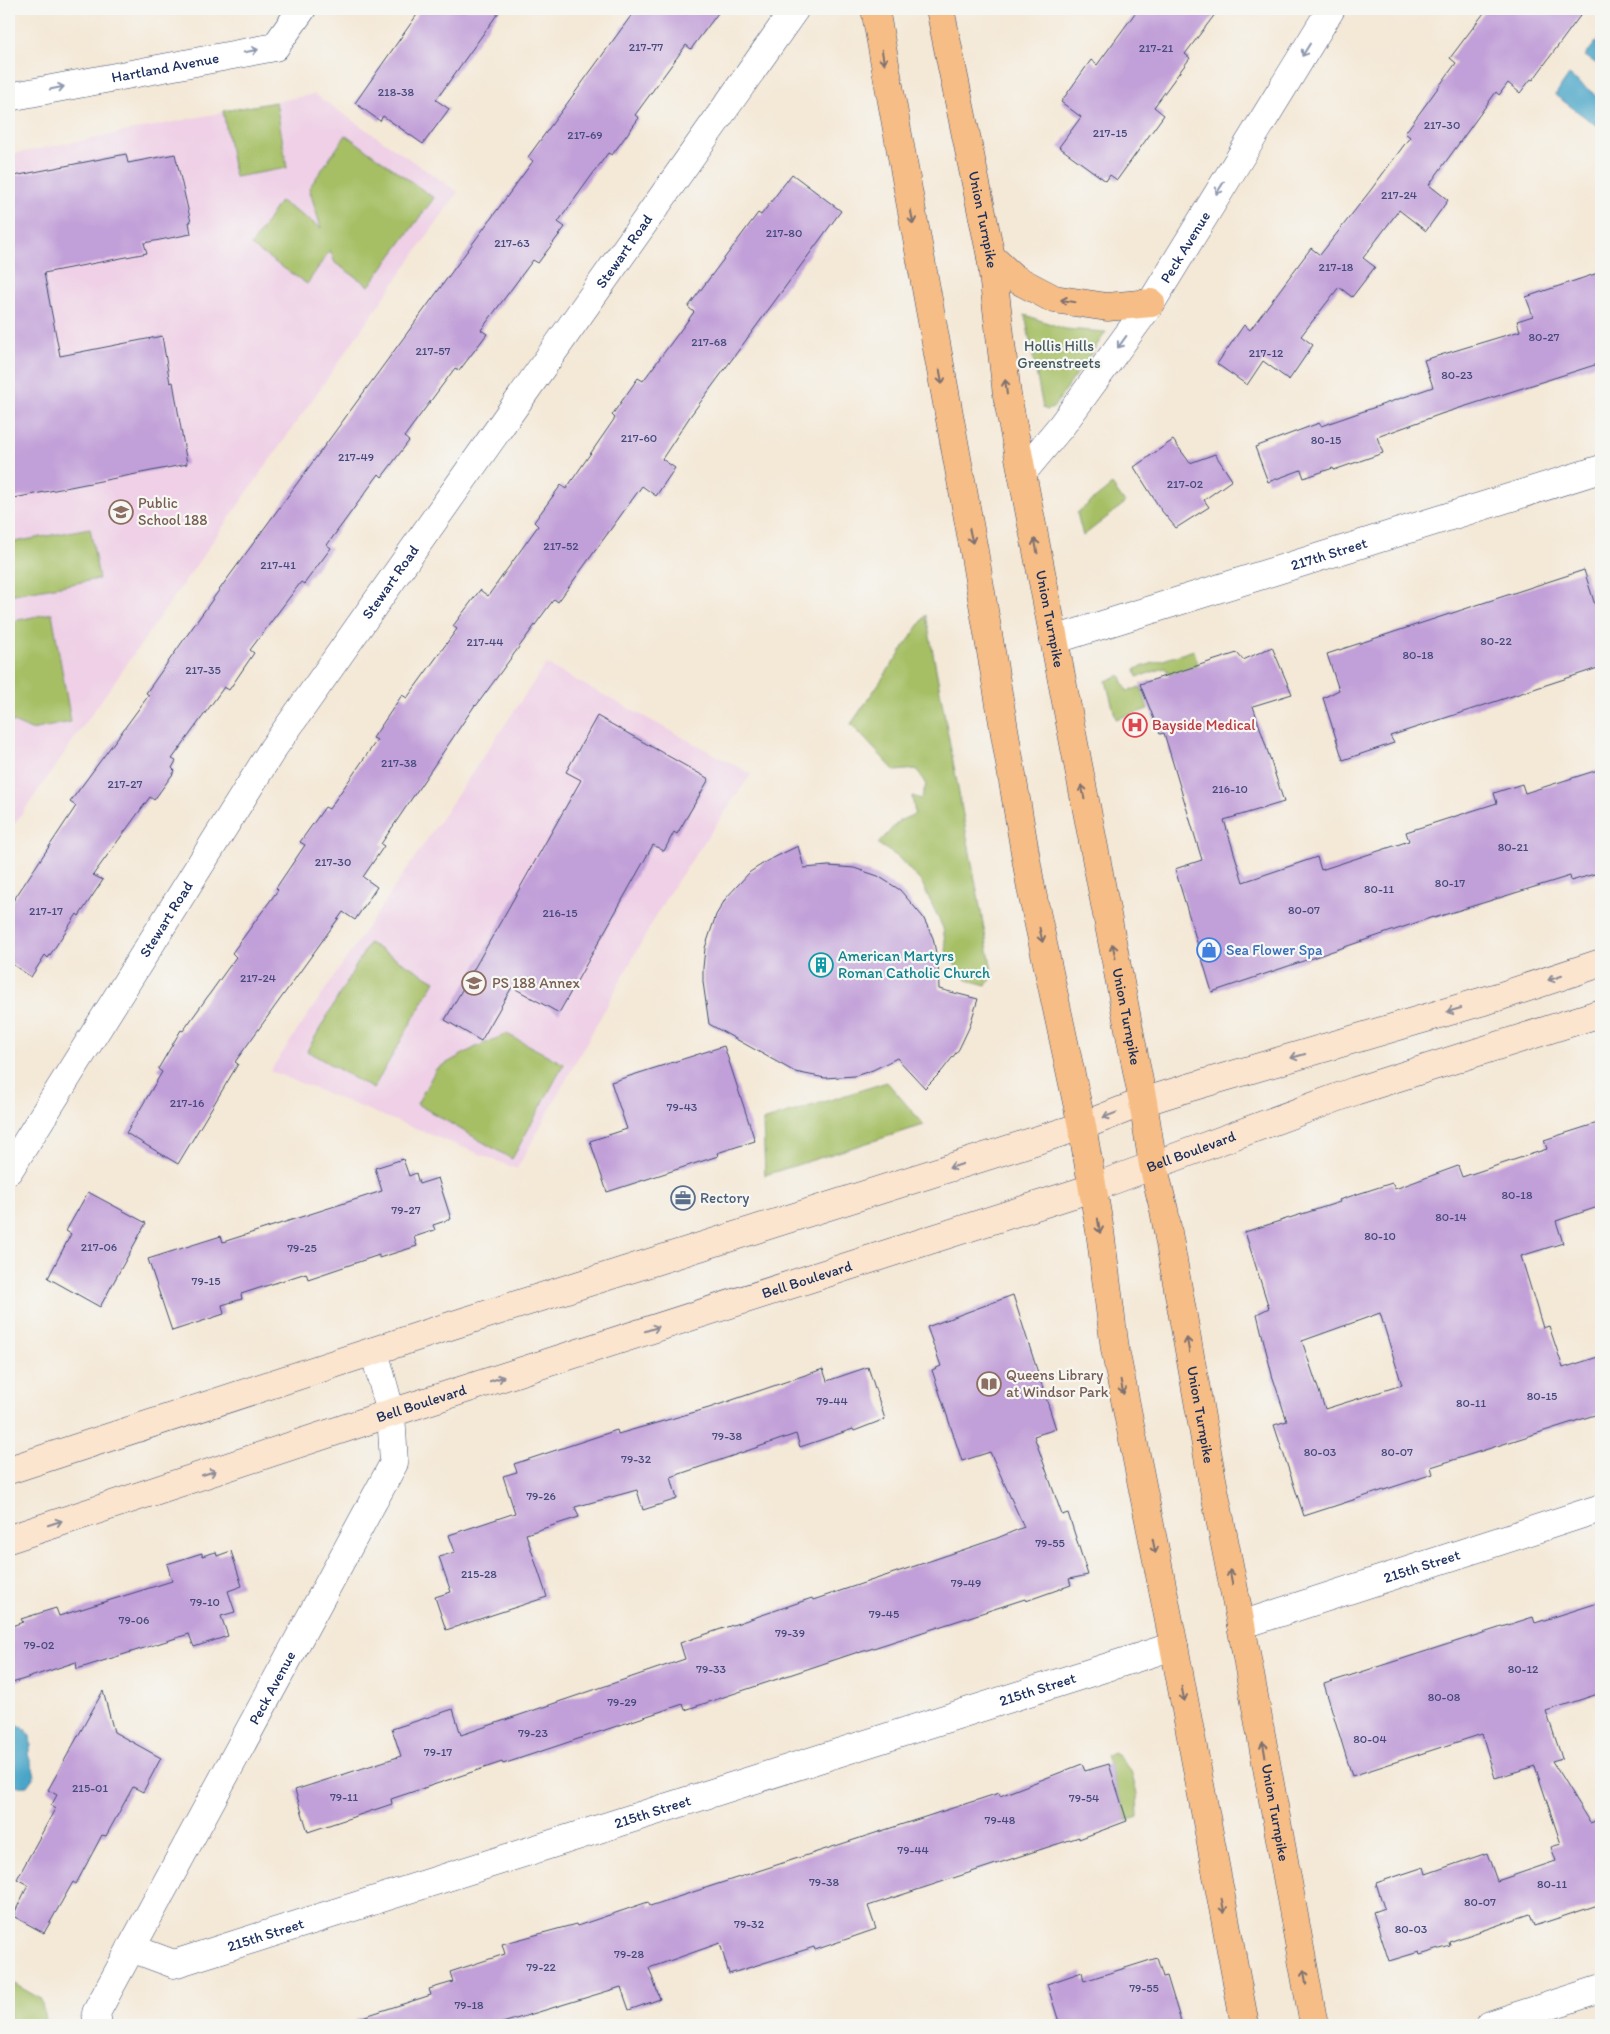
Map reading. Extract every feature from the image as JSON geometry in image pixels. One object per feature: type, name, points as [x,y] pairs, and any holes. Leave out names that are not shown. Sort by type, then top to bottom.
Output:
[{"type":"main road","points":[[875,9],[974,552],[1031,888],[1082,1126],[1100,1231],[1115,1349],[1174,1646],[1245,2025]]},
{"type":"main road","name":"Union Turnpike","points":[[940,9],[991,257],[1007,395],[1143,1102],[1153,1165],[1164,1210],[1314,2025]]},
{"type":"main road","points":[[991,257],[1014,278],[1054,299],[1107,307],[1151,303]]},
{"type":"street","name":"Hartland Avenue","points":[[9,97],[275,47],[302,9]]},
{"type":"street","name":"Stewart Road","points":[[9,1170],[274,747],[795,9]]},
{"type":"street","name":"Peck Avenue","points":[[1022,473],[1062,425],[1151,303],[1331,9]]},
{"type":"street","name":"217th Street","points":[[1054,640],[1601,469]]},
{"type":"street","points":[[9,1470],[374,1351],[1082,1126],[1143,1102],[1491,999],[1601,963]]},
{"type":"street","name":"Bell Boulevard","points":[[9,1539],[391,1413],[1092,1188],[1355,1091],[1520,1037],[1601,1013]]},
{"type":"street","name":"Peck Avenue","points":[[97,2019],[131,1948],[394,1464],[391,1413],[374,1351]]},
{"type":"street","name":"215th Street","points":[[1241,1625],[1601,1508]]},
{"type":"street","name":"215th Street","points":[[131,1948],[174,1964],[1174,1646]]},
{"type":"street","points":[[1489,2025],[1601,1989]]},
{"type":"shaded area","name":"Public School 188","points":[[314,94],[458,192],[9,832],[9,155]]},
{"type":"shaded area","name":"PS 188 Annex","points":[[546,664],[751,774],[667,896],[517,1169],[270,1071]]},
{"type":"green space","points":[[276,102],[287,168],[235,177],[223,111]]},
{"type":"green space","points":[[346,135],[434,198],[369,286],[335,263],[330,250],[307,284],[251,246],[280,201],[321,228],[309,188]]},
{"type":"green space","name":"Hollis Hills Greenstreets","points":[[1025,315],[1065,329],[1106,332],[1053,408],[1047,410],[1043,408]]},
{"type":"green space","points":[[1112,485],[1125,503],[1083,536],[1077,513]]},
{"type":"green space","points":[[90,528],[99,579],[9,595],[9,543]]},
{"type":"green space","points":[[52,613],[71,722],[31,730],[9,720],[9,622]]},
{"type":"green space","points":[[926,615],[993,977],[986,985],[967,980],[947,955],[943,928],[922,883],[898,857],[878,844],[899,821],[915,814],[912,796],[921,799],[926,785],[917,769],[895,771],[851,724]]},
{"type":"green space","points":[[1194,650],[1198,666],[1170,675],[1165,668],[1137,677],[1135,669]]},
{"type":"green space","points":[[1120,675],[1127,691],[1141,687],[1148,709],[1116,719],[1106,681]]},
{"type":"green space","points":[[369,943],[435,981],[373,1089],[307,1051]]},
{"type":"green space","points":[[507,1034],[564,1064],[512,1159],[417,1104],[436,1069],[476,1047]]},
{"type":"green space","points":[[887,1082],[924,1125],[765,1175],[763,1121]]},
{"type":"green space","points":[[1114,1752],[1131,1771],[1137,1794],[1138,1817],[1127,1821],[1106,1755]]},
{"type":"green space","points":[[9,1981],[41,1999],[46,2025],[9,2025]]},
{"type":"water","points":[[1601,35],[1601,67],[1585,56]]},
{"type":"water","points":[[1569,75],[1601,99],[1601,121],[1597,126],[1555,95]]},
{"type":"water","points":[[13,1723],[23,1727],[30,1735],[31,1745],[28,1754],[35,1775],[27,1786],[15,1785],[9,1776],[9,1724]]},
{"type":"building","points":[[421,9],[501,9],[436,100],[449,109],[423,144],[383,116],[380,121],[355,103]]},
{"type":"building","points":[[636,9],[721,9],[691,49],[686,45],[635,115],[639,118],[612,155],[608,153],[558,222],[565,227],[538,263],[533,260],[481,330],[487,334],[459,371],[455,368],[404,437],[409,441],[382,477],[379,474],[327,545],[331,548],[304,584],[301,582],[250,650],[254,653],[229,690],[224,687],[172,759],[176,761],[172,768],[175,771],[154,800],[150,797],[93,875],[103,880],[79,916],[77,914],[48,958],[45,955],[31,977],[9,962],[9,907],[76,806],[70,802],[149,695],[146,693],[222,586],[533,161],[528,157]]},
{"type":"building","points":[[1138,9],[1219,9],[1185,54],[1190,58],[1154,107],[1164,115],[1117,180],[1110,175],[1106,181],[1059,147],[1081,117],[1061,102],[1091,60],[1097,65]]},
{"type":"building","points":[[1487,9],[1585,9],[1533,80],[1531,79],[1520,93],[1508,83],[1499,95],[1496,92],[1429,185],[1448,200],[1426,231],[1399,210],[1363,258],[1375,267],[1352,297],[1339,287],[1301,336],[1313,345],[1289,380],[1263,361],[1247,385],[1217,364],[1244,325],[1250,330],[1311,248],[1320,255],[1370,191],[1410,137],[1405,133],[1456,63],[1450,58]]},
{"type":"building","name":"Public School 188","points":[[126,154],[128,163],[175,154],[191,222],[189,222],[191,234],[144,243],[147,253],[44,273],[60,356],[162,336],[170,383],[173,382],[187,464],[9,499],[9,177]]},
{"type":"building","points":[[792,174],[841,211],[691,415],[662,459],[675,468],[656,496],[642,486],[558,602],[554,599],[475,705],[381,844],[384,846],[363,877],[377,887],[355,920],[343,912],[235,1062],[238,1064],[178,1164],[126,1133],[162,1072],[158,1069],[181,1030],[183,1031],[236,957],[232,953],[278,890],[276,888],[305,845],[300,842],[325,807],[329,809],[377,740],[373,738],[402,695],[407,698],[457,629],[453,626],[480,590],[488,596],[538,526],[534,522],[561,485],[566,489],[615,418],[612,415],[638,378],[643,381],[694,312],[688,307],[758,213],[761,215]]},
{"type":"building","points":[[1601,272],[1601,363],[1441,414],[1377,437],[1383,453],[1304,478],[1301,470],[1268,482],[1255,447],[1319,423],[1321,426],[1433,387],[1424,360],[1520,331],[1517,321],[1533,316],[1526,297]]},
{"type":"building","points":[[1173,440],[1190,463],[1215,454],[1232,480],[1204,500],[1209,507],[1176,528],[1161,510],[1134,467]]},
{"type":"building","points":[[1584,570],[1601,624],[1601,667],[1390,736],[1394,743],[1343,760],[1323,698],[1339,690],[1327,654]]},
{"type":"building","points":[[1272,647],[1292,694],[1253,706],[1284,802],[1224,820],[1243,882],[1317,857],[1321,870],[1409,841],[1406,832],[1497,803],[1494,793],[1522,784],[1525,793],[1601,769],[1601,872],[1571,881],[1570,876],[1433,917],[1212,992],[1175,869],[1202,860],[1164,733],[1160,734],[1140,684],[1237,653],[1243,660]]},
{"type":"building","points":[[597,716],[709,779],[677,834],[674,832],[664,851],[653,845],[559,1013],[512,987],[481,1041],[445,1020],[581,780],[566,772]]},
{"type":"building","name":"American Martyrs Roman Catholic Church","points":[[798,846],[804,868],[829,866],[854,868],[878,876],[900,890],[923,917],[933,938],[938,963],[939,989],[978,999],[969,1028],[959,1049],[941,1072],[925,1088],[897,1058],[873,1070],[855,1076],[825,1078],[795,1072],[709,1024],[703,968],[705,948],[716,915],[726,898],[750,872],[767,861]]},
{"type":"building","points":[[724,1046],[755,1141],[717,1153],[718,1156],[607,1192],[590,1141],[627,1129],[611,1082]]},
{"type":"building","points":[[1601,1122],[1601,1206],[1556,1221],[1563,1243],[1521,1256],[1543,1328],[1549,1326],[1563,1368],[1601,1356],[1601,1413],[1431,1467],[1433,1474],[1304,1516],[1274,1425],[1287,1421],[1272,1375],[1257,1314],[1269,1308],[1245,1232],[1340,1202],[1339,1200],[1392,1183],[1395,1189],[1458,1166],[1462,1177],[1547,1149],[1544,1140]],"holes":[[[1380,1313],[1402,1385],[1325,1409],[1302,1341]]]},
{"type":"building","points":[[403,1159],[409,1176],[416,1173],[419,1184],[438,1178],[451,1219],[433,1225],[435,1230],[414,1237],[417,1246],[379,1258],[379,1255],[308,1279],[306,1273],[241,1294],[242,1299],[222,1305],[224,1314],[172,1331],[148,1259],[221,1236],[223,1242],[382,1191],[375,1168]]},
{"type":"building","points":[[88,1192],[146,1223],[100,1307],[48,1278],[71,1234],[66,1231]]},
{"type":"building","points":[[1013,1295],[1056,1429],[1034,1436],[1062,1515],[1068,1513],[1088,1575],[1069,1579],[1071,1585],[1026,1601],[1025,1599],[858,1652],[685,1710],[683,1704],[503,1764],[502,1762],[391,1799],[392,1804],[308,1832],[295,1790],[401,1756],[392,1729],[453,1709],[461,1735],[685,1659],[680,1643],[812,1598],[813,1600],[927,1562],[1024,1527],[990,1452],[962,1461],[932,1370],[941,1366],[927,1327]]},
{"type":"building","points":[[868,1367],[885,1419],[854,1431],[853,1429],[800,1447],[796,1434],[671,1477],[677,1499],[643,1510],[637,1490],[575,1507],[579,1517],[526,1534],[547,1597],[446,1630],[435,1597],[451,1592],[439,1557],[455,1552],[449,1535],[515,1513],[503,1476],[517,1472],[514,1464],[617,1430],[618,1434],[709,1408],[823,1369],[827,1381]]},
{"type":"building","points":[[231,1551],[242,1586],[228,1591],[235,1612],[221,1616],[228,1636],[194,1647],[189,1634],[77,1669],[76,1662],[9,1684],[9,1627],[23,1622],[21,1619],[56,1608],[59,1616],[172,1581],[167,1564],[202,1553],[202,1556],[216,1552],[217,1556]]},
{"type":"building","points":[[1601,1602],[1601,1693],[1546,1711],[1562,1758],[1552,1761],[1590,1823],[1601,1819],[1601,1904],[1534,1926],[1530,1914],[1449,1942],[1450,1946],[1420,1955],[1419,1952],[1389,1961],[1373,1912],[1384,1908],[1376,1883],[1424,1867],[1426,1874],[1487,1853],[1497,1881],[1556,1861],[1551,1847],[1561,1844],[1535,1766],[1495,1778],[1482,1734],[1352,1776],[1324,1684],[1533,1617],[1535,1623]]},
{"type":"building","points":[[103,1691],[114,1732],[161,1758],[143,1792],[133,1787],[106,1836],[102,1835],[76,1884],[73,1882],[44,1933],[13,1916],[28,1885],[17,1879],[55,1809],[51,1806],[57,1795],[48,1790]]},
{"type":"building","points":[[1082,1764],[1085,1771],[1109,1764],[1127,1821],[1079,1839],[1079,1837],[868,1906],[876,1929],[815,1950],[814,1947],[729,1974],[720,1943],[649,1968],[660,1999],[629,2010],[621,1987],[496,2025],[357,2025],[356,2019],[431,1995],[429,1989],[453,1982],[450,1972],[505,1954],[502,1944],[576,1924],[577,1926],[648,1902],[650,1906],[999,1793],[1000,1796]]},
{"type":"building","points":[[1157,1958],[1163,1977],[1167,1976],[1182,2025],[1060,2025],[1047,1984],[1082,1972],[1084,1981]]},
{"type":"place","name":"Public School 188","points":[[121,512]]},
{"type":"place","name":"Bayside Medical","points":[[1135,725]]},
{"type":"place","name":"Sea Flower Spa","points":[[1209,950]]},
{"type":"place","name":"American Martyrs Roman Catholic Church","points":[[821,965]]},
{"type":"place","name":"PS 188 Annex","points":[[474,983]]},
{"type":"place","name":"Rectory","points":[[683,1198]]},
{"type":"place","name":"Queens Library at Windsor Park","points":[[989,1384]]}]
